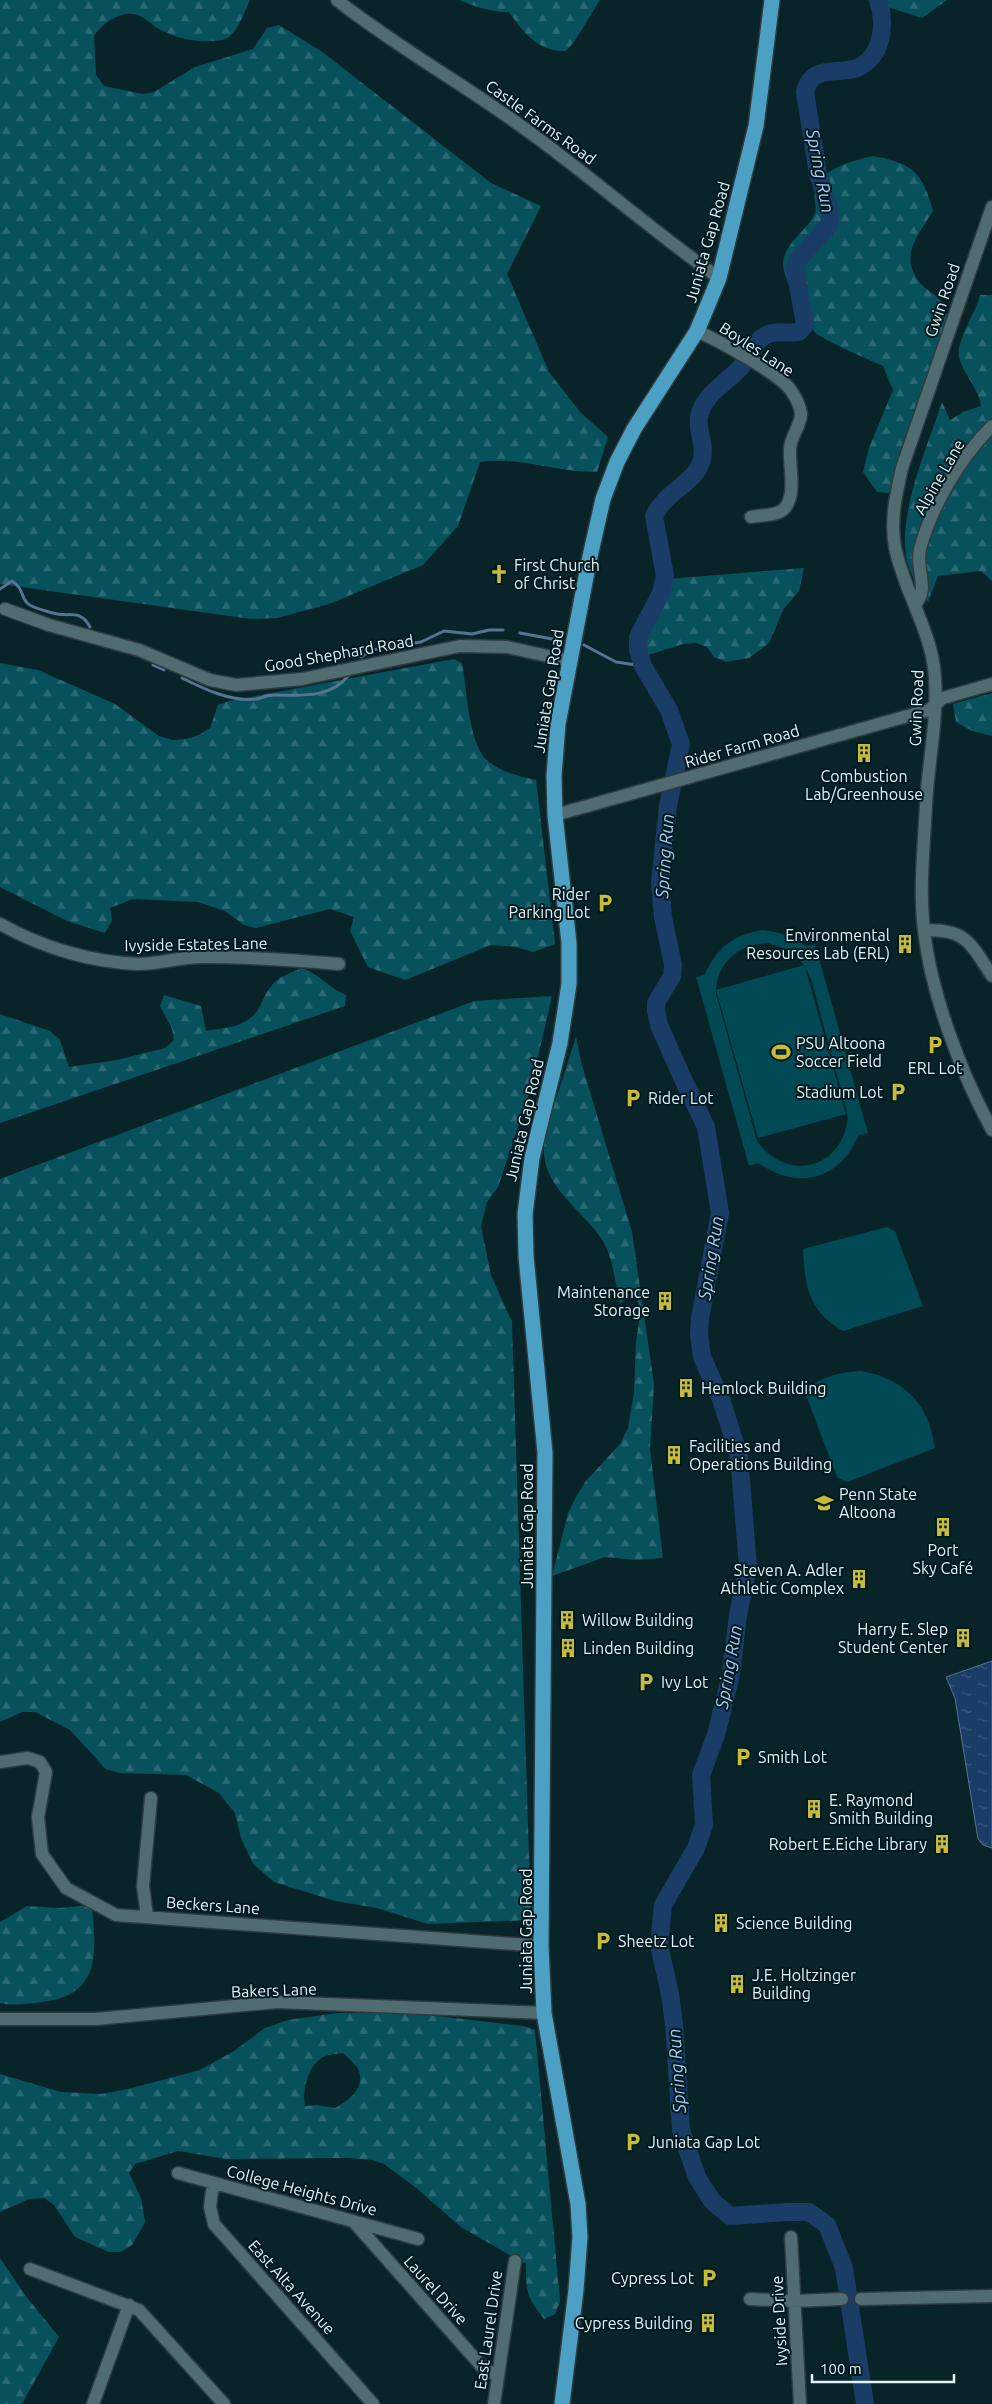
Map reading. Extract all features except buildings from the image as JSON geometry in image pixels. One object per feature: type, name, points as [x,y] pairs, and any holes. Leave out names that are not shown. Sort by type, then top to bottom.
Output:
[{"type":"main road","name":"Juniata Gap Road","points":[[562,2404],[576,2290],[580,2237],[578,2204],[544,2013],[541,1946],[545,1453],[525,1232],[526,1189],[530,1166],[560,1043],[569,984],[569,943],[555,815],[555,748],[596,523],[611,477],[634,429],[697,331],[719,278],[756,126],[772,0]]},
{"type":"street","name":"Castle Farms Road","points":[[338,0],[392,41],[532,134],[719,278]]},
{"type":"street","name":"Gwin Road","points":[[992,207],[915,427],[897,489],[894,528],[895,547],[933,660],[935,705],[926,803],[922,883],[924,930],[935,982],[958,1056],[976,1099],[992,1130]]},
{"type":"street","name":"Boyles Lane","points":[[697,331],[721,342],[790,388],[798,402],[801,413],[790,440],[788,503],[778,513],[751,517]]},
{"type":"street","name":"Alpine Lane","points":[[915,604],[920,600],[923,588],[918,568],[919,551],[926,532],[956,473],[974,446],[992,426]]},
{"type":"street","name":"Good Shephard Road","points":[[5,609],[49,625],[139,650],[210,680],[236,686],[302,680],[460,646],[507,647],[570,661]]},
{"type":"street","name":"Rider Farm Road","points":[[555,815],[930,710],[943,698],[955,693],[992,684]]},
{"type":"street","name":"Ivyside Estates Lane","points":[[0,924],[68,952],[99,960],[139,964],[199,957],[246,957],[339,964]]},
{"type":"street","points":[[924,930],[944,930],[959,934],[976,952],[992,976]]},
{"type":"street","name":"Beckers Lane","points":[[0,1762],[28,1758],[40,1762],[46,1772],[44,1792],[38,1817],[42,1854],[66,1888],[116,1915],[541,1946]]},
{"type":"street","points":[[147,1916],[143,1886],[151,1798]]},
{"type":"street","name":"Bakers Lane","points":[[3,2020],[96,2019],[277,2002],[544,2013]]},
{"type":"street","name":"College Heights Drive","points":[[178,2173],[418,2239]]},
{"type":"street","name":"East Alta Avenue","points":[[213,2183],[210,2207],[214,2224],[373,2404]]},
{"type":"street","name":"Laurel Drive","points":[[354,2222],[485,2370],[497,2375]]},
{"type":"street","name":"Ivyside Drive","points":[[791,2237],[800,2404]]},
{"type":"street","name":"East Laurel Drive","points":[[494,2404],[515,2261]]},
{"type":"street","points":[[30,2269],[140,2310],[224,2404]]},
{"type":"street","points":[[860,2299],[992,2296]]},
{"type":"street","points":[[750,2299],[794,2301],[842,2300]]},
{"type":"street","points":[[93,2404],[129,2305]]},
{"type":"green space","points":[[0,0],[250,0],[235,30],[228,38],[220,40],[198,41],[178,37],[159,29],[143,17],[133,14],[120,15],[103,25],[94,35],[96,75],[104,86],[143,94],[154,92],[195,67],[253,49],[267,28],[279,25],[321,51],[491,183],[541,206],[507,274],[549,372],[580,412],[608,437],[597,472],[582,472],[509,461],[480,462],[458,526],[423,565],[329,604],[277,618],[251,619],[0,584]]},
{"type":"green space","points":[[459,0],[600,0],[574,42],[566,51],[547,48],[539,44],[520,27],[509,12],[477,7]]},
{"type":"green space","points":[[867,0],[947,0],[922,18]]},
{"type":"green space","points":[[873,156],[907,166],[920,178],[925,187],[933,211],[912,247],[910,255],[911,264],[914,274],[921,284],[941,301],[949,321],[889,493],[877,492],[863,472],[869,448],[893,390],[883,366],[833,343],[813,330],[807,322],[786,279],[783,263],[788,249],[814,215],[816,210],[815,193],[818,184],[838,167]]},
{"type":"green space","points":[[980,295],[992,295],[992,581],[981,571],[938,576],[928,602],[913,578],[907,561],[905,543],[906,523],[915,481],[942,402],[950,420],[963,412],[981,406],[977,392],[959,357],[960,343]]},
{"type":"green space","points":[[804,568],[799,591],[783,610],[769,643],[749,658],[726,662],[714,657],[707,647],[696,643],[683,644],[648,655],[640,644],[652,602],[667,579]]},
{"type":"green space","points":[[454,659],[462,663],[469,716],[482,754],[489,762],[500,769],[536,780],[555,944],[533,952],[516,947],[491,945],[405,980],[368,967],[350,931],[354,917],[330,909],[256,928],[244,925],[225,911],[198,902],[133,899],[110,908],[112,920],[105,933],[67,921],[0,887],[0,663],[38,670],[115,704],[159,736],[173,740],[199,735],[210,728],[218,705],[229,701]]},
{"type":"green space","points":[[992,693],[992,736],[972,731],[956,722],[953,704]]},
{"type":"green space","points":[[302,968],[346,995],[345,1006],[0,1123],[0,1014],[50,1031],[60,1040],[69,1067],[117,1060],[165,1048],[174,1040],[172,1029],[160,1006],[164,995],[201,1006],[206,1031],[226,1028],[240,1024],[250,1018],[258,1010],[268,990],[278,979]]},
{"type":"green space","points":[[552,996],[530,1091],[498,1187],[487,1202],[481,1226],[491,1275],[512,1322],[531,1920],[428,1924],[377,1908],[335,1901],[274,1882],[253,1864],[241,1838],[235,1813],[219,1793],[186,1775],[119,1773],[106,1769],[70,1730],[35,1712],[22,1712],[0,1722],[0,1179],[474,1001]]},
{"type":"green space","points":[[576,1037],[581,1062],[632,1232],[654,1384],[650,1449],[663,1558],[637,1560],[605,1557],[552,1576],[568,1513],[576,1497],[585,1482],[620,1444],[628,1428],[634,1393],[636,1342],[641,1308],[633,1292],[620,1304],[611,1261],[605,1245],[555,1184],[548,1172],[544,1158],[547,1127]]},
{"type":"green space","points":[[92,1905],[94,1954],[91,1968],[85,1981],[76,1990],[62,1998],[26,2004],[0,2003],[0,1922],[27,1906],[59,1908]]},
{"type":"green space","points":[[337,2013],[411,2013],[523,2026],[535,2030],[560,2301],[555,2314],[544,2319],[530,2299],[526,2281],[526,2263],[515,2261],[513,2257],[461,2227],[415,2187],[384,2164],[373,2160],[348,2158],[226,2159],[178,2151],[135,2164],[129,2173],[141,2198],[145,2222],[132,2245],[121,2252],[109,2252],[75,2237],[54,2205],[44,2198],[29,2199],[0,2212],[0,2074],[61,2092],[101,2094],[128,2089],[200,2070],[234,2051],[265,2028],[288,2020]],"holes":[[[343,2053],[359,2071],[360,2083],[354,2094],[335,2108],[317,2105],[305,2106],[306,2081],[312,2068],[323,2057]]]},
{"type":"green space","points":[[0,2258],[25,2295],[59,2337],[22,2404],[0,2404]]},
{"type":"shaded area","name":"PSU Altoona Soccer Field","points":[[769,931],[786,935],[806,946],[815,944],[868,1133],[859,1135],[851,1150],[841,1162],[829,1171],[816,1176],[803,1178],[788,1177],[773,1172],[758,1163],[749,1166],[696,977],[705,974],[715,957],[728,944],[743,935]],"holes":[[[768,943],[791,951],[804,965],[716,990],[718,979],[726,962],[740,950],[758,944]],[[805,967],[811,979],[848,1116],[844,1134],[836,1148],[826,1158],[813,1164],[798,1166],[784,1163],[770,1154],[757,1141],[716,990],[758,1138],[846,1114]]]},
{"type":"shaded area","points":[[887,1227],[895,1231],[923,1306],[843,1331],[822,1315],[815,1306],[807,1286],[803,1249]]},
{"type":"shaded area","points":[[861,1371],[890,1380],[912,1396],[921,1406],[927,1419],[935,1448],[847,1482],[837,1477],[804,1390],[831,1376]]},
{"type":"water","points":[[992,1661],[992,1848],[983,1845],[978,1839],[955,1698],[946,1677]]},
{"type":"waterway","name":"Spring Run","points":[[865,2404],[844,2268],[827,2225],[809,2212],[730,2216],[712,2201],[697,2177],[681,2130],[674,2024],[670,1994],[659,1945],[663,1905],[696,1848],[704,1825],[701,1775],[716,1735],[731,1674],[738,1615],[748,1567],[739,1456],[721,1399],[702,1357],[699,1334],[700,1318],[720,1213],[706,1127],[659,1025],[656,1011],[656,1003],[672,976],[673,965],[663,917],[660,883],[668,806],[681,744],[669,710],[643,666],[638,650],[638,637],[661,593],[665,576],[654,516],[664,501],[689,480],[698,469],[703,454],[699,417],[706,400],[739,369],[761,339],[772,333],[799,332],[805,325],[795,268],[798,259],[828,227],[830,220],[829,208],[818,174],[805,92],[808,83],[813,77],[826,72],[857,68],[866,63],[872,56],[877,48],[882,29],[878,0]]},
{"type":"waterway","points":[[0,589],[12,581],[20,589],[29,605],[53,613],[78,616],[86,621],[90,627]]},
{"type":"waterway","points":[[361,657],[372,650],[421,642],[444,631],[472,634],[489,630],[503,630]]},
{"type":"waterway","points":[[520,633],[563,641]]},
{"type":"waterway","points":[[584,645],[616,662],[643,666]]},
{"type":"waterway","points":[[153,665],[164,670]]},
{"type":"waterway","points":[[182,678],[227,697],[256,699],[271,695],[305,695],[324,692],[341,683],[349,675]]},
{"type":"place","name":"First Church of Christ","points":[[499,574]]},
{"type":"place","name":"Combustion Lab/Greenhouse","points":[[864,753]]},
{"type":"place","name":"Rider Parking Lot","points":[[605,903]]},
{"type":"place","name":"Environmental Resources Lab (ERL)","points":[[905,944]]},
{"type":"place","name":"ERL Lot","points":[[935,1045]]},
{"type":"place","name":"PSU Altoona Soccer Field","points":[[781,1052]]},
{"type":"place","name":"Stadium Lot","points":[[898,1092]]},
{"type":"place","name":"Rider Lot","points":[[633,1098]]},
{"type":"place","name":"Maintenance Storage","points":[[665,1301]]},
{"type":"place","name":"Hemlock Building","points":[[686,1388]]},
{"type":"place","name":"Facilities and Operations Building","points":[[674,1455]]},
{"type":"place","name":"Penn State Altoona","points":[[824,1503]]},
{"type":"place","name":"Port Sky Café","points":[[943,1527]]},
{"type":"place","name":"Steven A. Adler Athletic Complex","points":[[859,1579]]},
{"type":"place","name":"Willow Building","points":[[567,1620]]},
{"type":"place","name":"Harry E. Slep Student Center","points":[[963,1638]]},
{"type":"place","name":"Linden Building","points":[[568,1648]]},
{"type":"place","name":"Ivy Lot","points":[[646,1682]]},
{"type":"place","name":"Smith Lot","points":[[743,1757]]},
{"type":"place","name":"E. Raymond Smith Building","points":[[814,1809]]},
{"type":"place","name":"Robert E.Eiche Library","points":[[942,1844]]},
{"type":"place","name":"Science Building","points":[[721,1923]]},
{"type":"place","name":"Sheetz Lot","points":[[603,1941]]},
{"type":"place","name":"J.E. Holtzinger Building","points":[[737,1984]]},
{"type":"place","name":"Juniata Gap Lot","points":[[633,2142]]},
{"type":"place","name":"Cypress Lot","points":[[709,2278]]},
{"type":"place","name":"Cypress Building","points":[[708,2323]]}]
